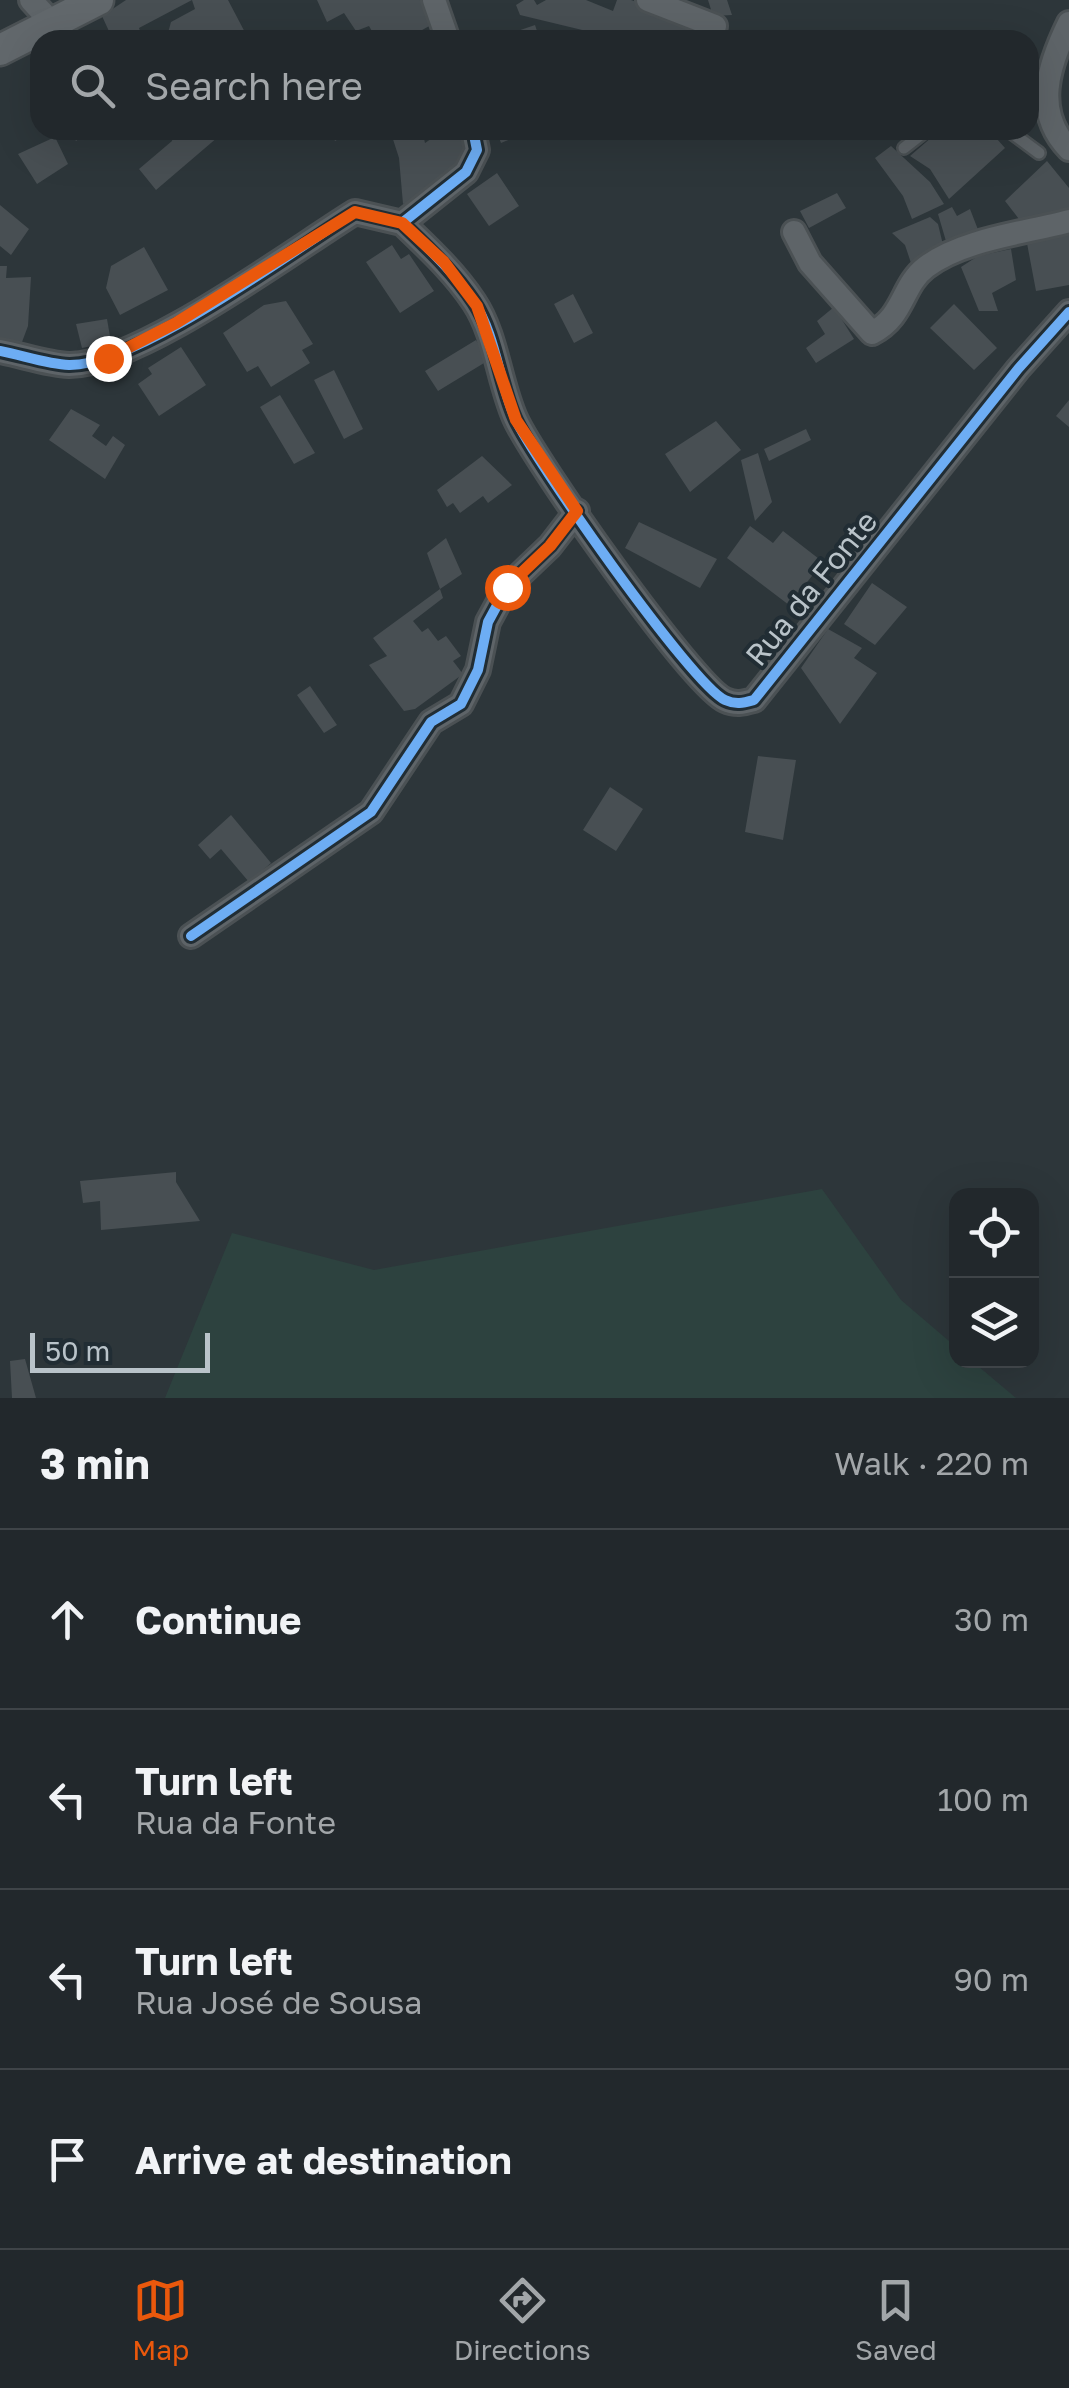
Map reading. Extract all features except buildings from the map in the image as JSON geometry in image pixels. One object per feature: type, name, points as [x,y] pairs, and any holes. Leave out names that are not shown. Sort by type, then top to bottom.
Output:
[{"type":"main road","points":[[37,30],[98,0]]},
{"type":"main road","points":[[0,50],[30,34]]},
{"type":"street","points":[[30,0],[52,22]]},
{"type":"street","points":[[434,0],[444,30]]},
{"type":"street","points":[[648,0],[714,26]]},
{"type":"street","points":[[1069,23],[1052,57],[1046,95],[1047,117],[1054,134],[1069,150]]},
{"type":"street","points":[[0,350],[69,365],[108,358],[176,323],[355,212],[402,223],[466,172],[478,150],[476,140]]},
{"type":"street","points":[[794,232],[810,263],[872,332],[891,323],[923,268],[950,254],[1069,222]]},
{"type":"street","name":"Rua da Fonte","points":[[402,223],[444,262],[477,306],[516,420],[577,511],[686,666],[722,700],[740,704],[754,700],[1018,369],[1069,312]]},
{"type":"street","points":[[191,936],[370,812],[432,722],[460,704],[478,670],[488,622],[507,587],[550,546],[577,511]]},
{"type":"lane","points":[[904,148],[914,140]]},
{"type":"lane","points":[[1022,140],[1039,152]]},
{"type":"green space","points":[[822,1189],[901,1300],[949,1341],[949,1368],[980,1368],[1016,1398],[165,1398],[232,1233],[374,1270]]},
{"type":"cycle path","points":[[0,351],[69,365],[134,347],[214,304],[355,212],[402,223],[466,172],[477,150],[475,140]]},
{"type":"cycle path","points":[[402,223],[449,270],[474,302],[487,329],[515,418],[581,521],[681,655],[707,685],[733,703],[754,700],[1018,369],[1069,312]]},
{"type":"cycle path","points":[[191,936],[371,812],[431,722],[461,704],[478,670],[488,622],[507,587],[550,546],[577,511]]},
{"type":"route","points":[[108,358],[176,323],[355,212],[402,223],[444,262],[477,306],[516,420],[577,511],[550,546],[507,587]]}]
